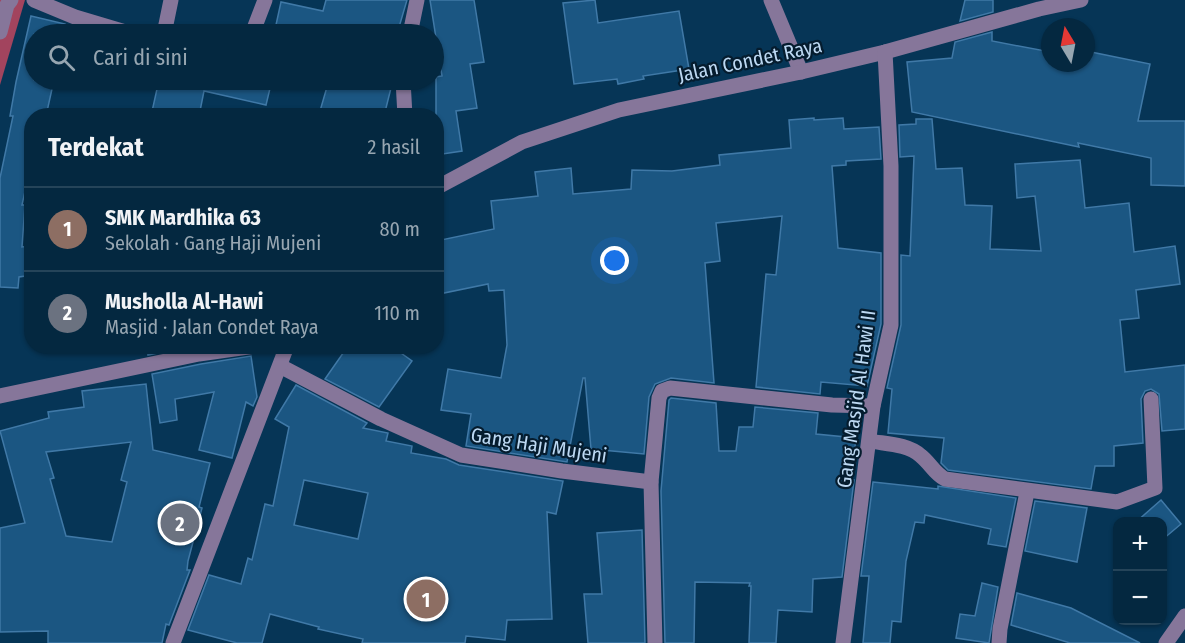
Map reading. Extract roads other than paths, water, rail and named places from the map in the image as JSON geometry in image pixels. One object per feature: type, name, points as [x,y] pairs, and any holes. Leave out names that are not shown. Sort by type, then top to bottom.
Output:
[{"type":"street","points":[[0,32],[11,0]]},
{"type":"street","points":[[34,0],[98,24]]},
{"type":"street","points":[[166,24],[171,0]]},
{"type":"street","points":[[256,24],[265,0]]},
{"type":"street","points":[[412,24],[417,0]]},
{"type":"street","points":[[771,0],[801,72]]},
{"type":"street","name":"Jalan Condet Raya","points":[[444,184],[522,142],[619,110],[885,52],[1037,5],[1081,0]]},
{"type":"street","name":"Gang Masjid Al Hawi II","points":[[843,643],[873,406],[891,325],[891,166],[885,52]]},
{"type":"street","points":[[404,90],[405,108]]},
{"type":"street","points":[[0,396],[199,354]]},
{"type":"street","points":[[173,643],[284,354]]},
{"type":"street","name":"Gang Haji Mujeni","points":[[280,366],[381,419],[461,455],[651,482]]},
{"type":"street","points":[[655,643],[651,482],[658,398],[662,391],[670,388],[832,405],[873,406]]},
{"type":"street","points":[[870,441],[910,449],[924,458],[935,474],[945,479],[1027,492],[1117,502],[1155,488],[1151,399]]},
{"type":"street","points":[[999,643],[1027,492]]},
{"type":"street","points":[[1166,643],[1185,616]]},
{"type":"place","name":"Musholla Al-Hawi","points":[[180,523]]},
{"type":"place","name":"SMK Mardhika 63","points":[[426,599]]}]
